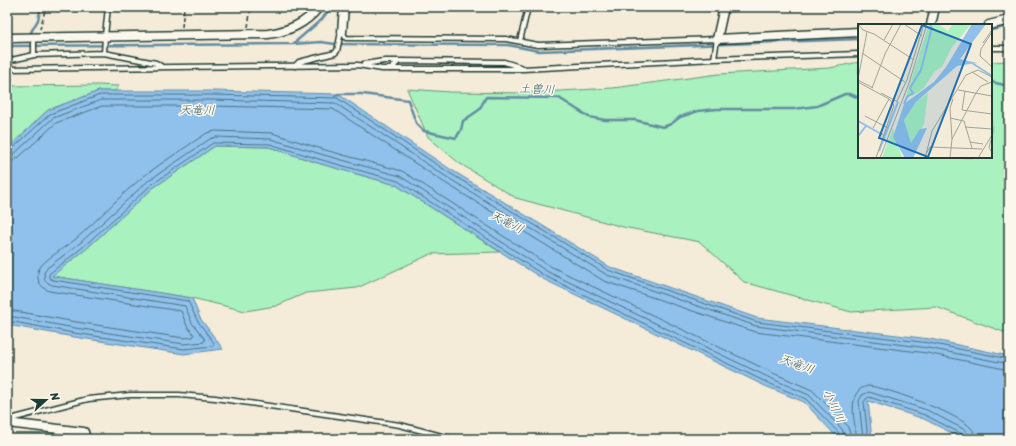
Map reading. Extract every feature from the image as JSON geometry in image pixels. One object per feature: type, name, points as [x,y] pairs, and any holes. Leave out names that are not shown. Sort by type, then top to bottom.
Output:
[{"type":"street","points":[[7,38],[105,38],[268,34],[286,30],[303,23],[319,7]]},
{"type":"street","points":[[340,36],[344,7]]},
{"type":"street","points":[[724,7],[716,42],[858,32]]},
{"type":"street","points":[[931,24],[935,7]]},
{"type":"street","points":[[992,24],[1009,20]]},
{"type":"street","points":[[7,423],[84,432],[86,439]]},
{"type":"lane","points":[[104,52],[108,7]]},
{"type":"lane","points":[[520,41],[528,7]]},
{"type":"lane","points":[[295,66],[299,62],[335,53],[338,49],[340,36],[346,38],[506,39],[538,45],[716,42],[714,59]]},
{"type":"lane","points":[[34,53],[36,38]]},
{"type":"lane","points":[[992,48],[1009,48]]},
{"type":"lane","points":[[7,61],[34,53],[104,52],[156,63],[163,67]]},
{"type":"lane","points":[[7,69],[358,65],[391,69],[527,69],[714,59],[858,54]]},
{"type":"lane","points":[[358,65],[384,61],[504,62],[527,69]]},
{"type":"lane","points":[[391,69],[399,61]]},
{"type":"lane","points":[[7,420],[88,399],[130,395],[179,395],[228,399],[400,425],[453,439]]},
{"type":"path","points":[[36,38],[46,7]]},
{"type":"path","points":[[180,35],[184,7]]},
{"type":"path","points":[[246,34],[250,23],[251,7]]},
{"type":"path","points":[[998,7],[1009,14]]},
{"type":"green space","points":[[1009,61],[1009,334],[936,307],[851,312],[744,282],[700,242],[623,227],[516,198],[459,163],[428,137],[407,89],[450,92],[526,93],[613,88],[719,74],[830,68],[858,62],[858,158],[992,158],[992,62]]},
{"type":"green space","points":[[7,86],[119,86],[115,91],[99,91],[48,110],[7,149]]},
{"type":"green space","points":[[215,146],[269,147],[321,164],[396,185],[500,252],[431,254],[357,288],[306,293],[276,306],[245,311],[192,298],[51,276],[85,250],[153,188]]},
{"type":"water","points":[[99,91],[211,91],[338,94],[450,169],[610,267],[757,318],[930,339],[1009,356],[1009,439],[963,439],[924,419],[868,401],[872,439],[837,439],[804,402],[765,386],[543,279],[396,185],[321,164],[269,147],[215,146],[153,188],[85,250],[52,276],[192,298],[200,318],[223,349],[184,354],[7,326],[7,149],[48,110]]},
{"type":"waterway","points":[[31,32],[38,20],[41,7]]},
{"type":"waterway","points":[[293,44],[322,19],[331,7]]},
{"type":"waterway","points":[[992,30],[1009,26]]},
{"type":"waterway","points":[[7,46],[293,44],[321,42],[335,44],[508,45],[539,51],[858,39]]},
{"type":"waterway","name":"土曽川","points":[[992,82],[1009,86]]},
{"type":"waterway","name":"土曽川","points":[[335,96],[338,94],[363,94],[408,100],[416,123],[424,131],[456,138],[461,130],[463,121],[479,110],[486,97],[559,98],[589,117],[605,120],[635,120],[663,127],[671,124],[680,117],[698,111],[717,109],[794,109],[817,106],[845,94],[850,94],[858,98]]},
{"type":"water label","name":"天竜川","points":[[197,110]]},
{"type":"water label","name":"天竜川","points":[[507,222]]},
{"type":"water label","name":"天竜川","points":[[797,364]]},
{"type":"water label","name":"小川川","points":[[834,406]]}]
